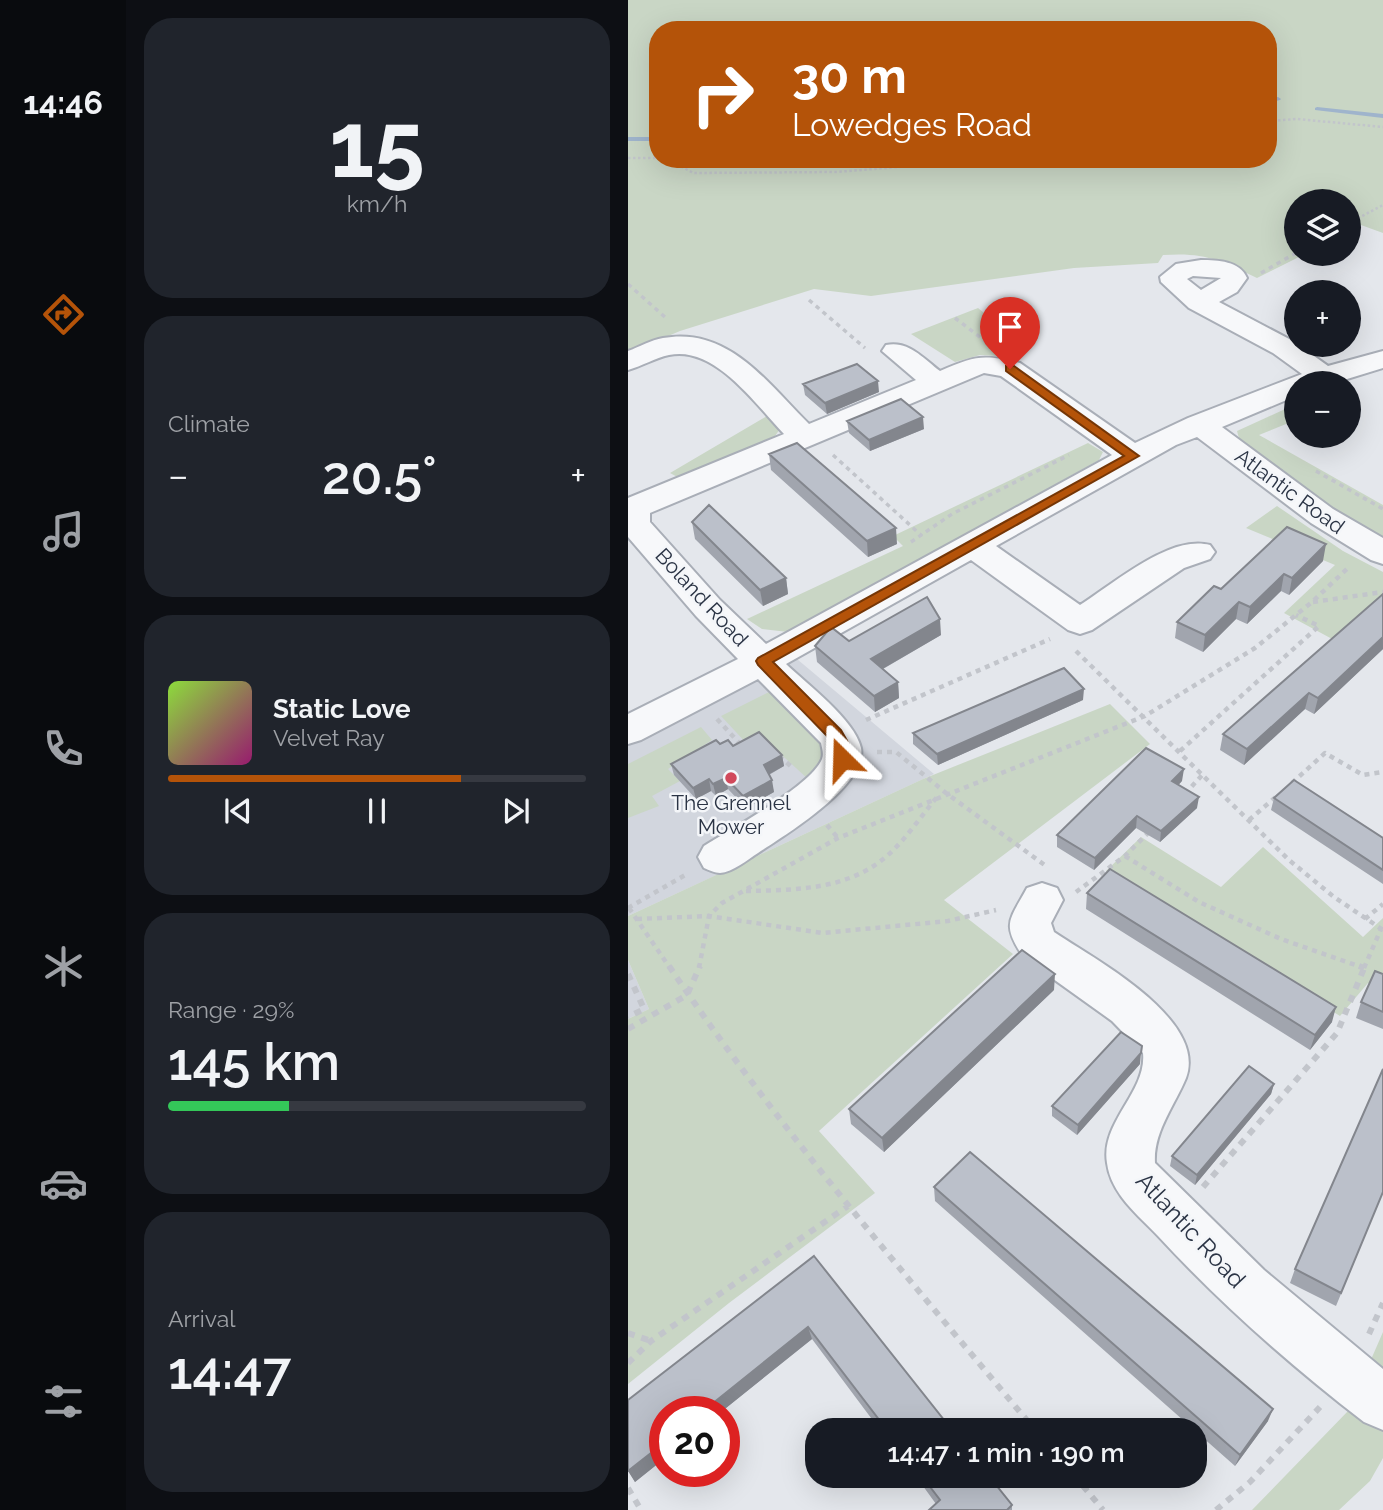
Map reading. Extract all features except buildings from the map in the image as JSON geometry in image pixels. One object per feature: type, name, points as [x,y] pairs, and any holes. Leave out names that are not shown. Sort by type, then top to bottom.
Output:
[{"type":"street","points":[[1199,302],[1282,347],[1300,371]]},
{"type":"street","points":[[628,360],[666,346],[711,350],[728,360],[807,435]]},
{"type":"street","points":[[896,351],[935,381]]},
{"type":"street","points":[[1344,371],[1383,359]]},
{"type":"street","name":"Boland Road","points":[[763,661],[708,608],[635,525],[632,516],[638,506],[981,364],[1010,369],[1133,456]]},
{"type":"street","points":[[628,730],[763,661],[1133,456],[1199,424],[1284,391]]},
{"type":"street","name":"Atlantic Road","points":[[1199,424],[1322,516],[1377,550]]},
{"type":"street","points":[[961,553],[1069,629],[1172,560],[1198,552]]},
{"type":"street","points":[[719,857],[805,800],[834,772],[838,743],[763,661]]},
{"type":"street","name":"Atlantic Road","points":[[1060,885],[1030,923],[1030,932],[1039,945],[1132,1012],[1152,1030],[1165,1049],[1167,1068],[1132,1142],[1131,1163],[1139,1180],[1277,1320],[1366,1390]]},
{"type":"path","points":[[1277,120],[1296,119],[1383,127]]},
{"type":"path","points":[[628,158],[649,158]]},
{"type":"path","points":[[684,168],[693,173],[745,173],[836,172],[886,168]]},
{"type":"path","points":[[1361,217],[1383,205]]},
{"type":"path","points":[[628,284],[680,331],[681,346]]},
{"type":"path","points":[[809,300],[878,358],[896,351]]},
{"type":"path","points":[[807,435],[961,553]]},
{"type":"path","points":[[628,1029],[687,996],[698,975],[709,916],[722,903],[838,838],[1145,716],[1255,648],[1377,550]]},
{"type":"path","points":[[1312,602],[1383,592]]},
{"type":"path","points":[[1180,751],[1319,626],[1296,615]]},
{"type":"path","points":[[838,743],[1069,629],[1145,716],[1284,856],[1330,895],[1382,929],[1337,1033],[1175,1219]]},
{"type":"path","points":[[695,696],[746,750]]},
{"type":"path","points":[[838,743],[896,752],[1060,885]]},
{"type":"path","points":[[771,749],[805,779],[792,788],[838,838]]},
{"type":"path","points":[[1249,820],[1325,753],[1362,775],[1383,772]]},
{"type":"path","points":[[1177,802],[1203,774]]},
{"type":"path","points":[[743,891],[824,887],[857,876],[887,856],[937,797]]},
{"type":"path","points":[[636,919],[709,916],[822,933],[948,921],[1060,885],[1126,856],[1151,829]]},
{"type":"path","points":[[1126,856],[1199,902],[1281,939],[1364,968]]},
{"type":"path","points":[[719,857],[628,908],[687,996],[848,1206],[1025,1418]]},
{"type":"path","points":[[1365,919],[1383,904]]},
{"type":"path","points":[[628,974],[644,1009],[628,1017]]},
{"type":"path","points":[[628,1363],[651,1341],[848,1206]]},
{"type":"path","points":[[1216,1510],[1366,1390],[1383,1303]]},
{"type":"path","points":[[628,1333],[651,1341]]},
{"type":"path","points":[[1085,1488],[1103,1510]]},
{"type":"path","points":[[628,1489],[641,1510]]},
{"type":"shaded area","points":[[785,649],[934,774],[628,916],[628,730]]},
{"type":"shaded area","points":[[628,960],[649,1009],[628,1019]]},
{"type":"green space","points":[[628,0],[1383,0],[1383,233],[1361,225],[1361,189],[1284,189],[1284,264],[1257,278],[1212,259],[1177,254],[1163,255],[1158,263],[1074,268],[871,296],[814,289],[680,331],[628,353]]},
{"type":"green space","points":[[978,308],[1001,327],[991,334],[1015,353],[980,355],[955,362],[911,334]]},
{"type":"green space","points":[[1284,409],[1284,425],[1259,435],[1383,505],[1383,542],[1299,491],[1240,442],[1237,431]]},
{"type":"green space","points":[[767,416],[780,429],[775,436],[681,479],[670,473]]},
{"type":"green space","points":[[1088,443],[1103,452],[1099,460],[788,632],[762,629],[747,619],[903,546],[893,536]]},
{"type":"green space","points":[[1277,506],[1343,551],[1383,572],[1383,598],[1334,640],[1284,613],[1335,565],[1246,528]]},
{"type":"green space","points":[[771,691],[817,731],[830,758],[808,779],[762,737],[748,745],[721,716]]},
{"type":"green space","points":[[1110,704],[1150,744],[944,900],[1013,954],[819,1131],[875,1193],[729,1303],[628,1384],[628,1019],[649,1009],[628,960],[628,916],[923,779]]},
{"type":"green space","points":[[701,727],[712,740],[668,769],[680,781],[652,796],[659,806],[628,818],[628,764]]},
{"type":"green space","points":[[1141,837],[1221,887],[1263,847],[1363,937],[1383,918],[1383,989],[1368,983],[1340,1016],[1106,871]]},
{"type":"green space","points":[[1383,1332],[1383,1458],[1370,1481],[1339,1510],[1252,1510],[1349,1410]]},
{"type":"waterway","points":[[1317,109],[1383,116]]},
{"type":"waterway","points":[[628,139],[649,139]]},
{"type":"place","name":"The Grennel Mower","points":[[731,778]]},
{"type":"route","points":[[842,759],[842,746],[835,734],[763,661],[1133,456],[1010,369]]}]
